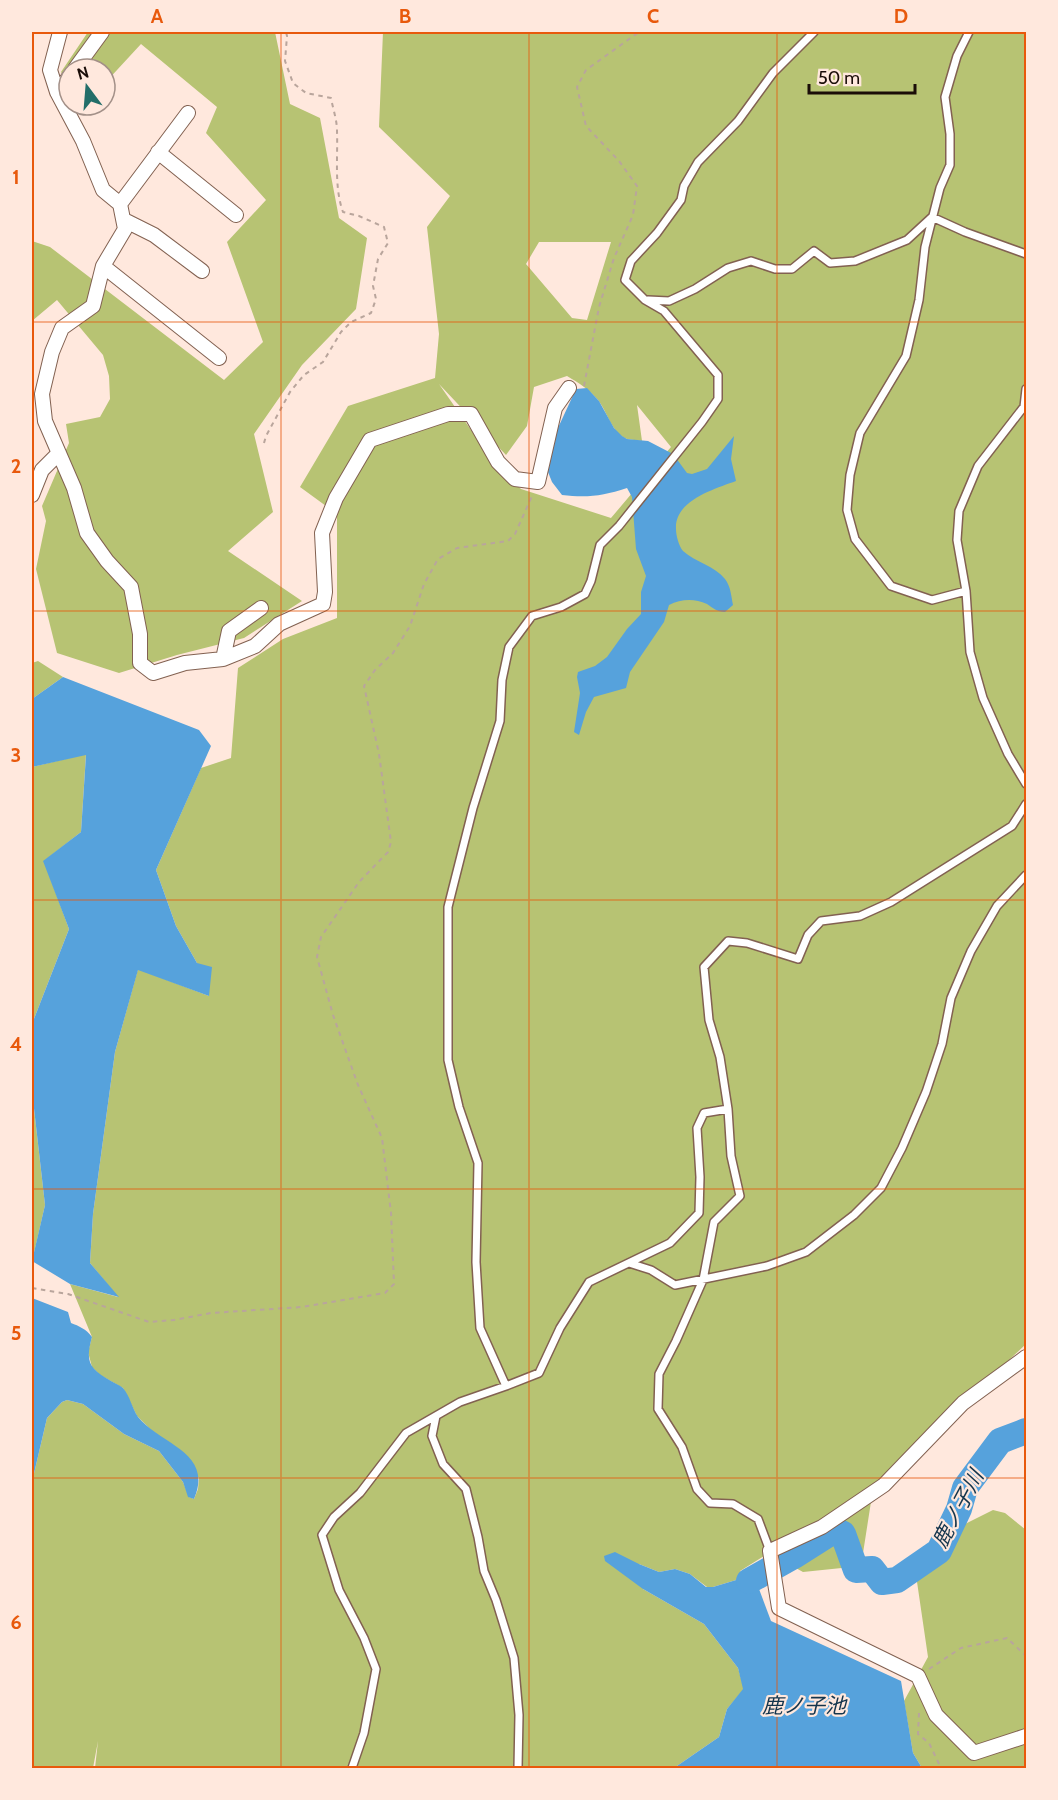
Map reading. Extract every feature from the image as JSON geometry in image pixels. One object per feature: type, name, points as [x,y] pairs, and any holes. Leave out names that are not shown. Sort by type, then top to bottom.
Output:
[{"type":"street","points":[[57,92],[50,70],[60,32]]},
{"type":"street","points":[[84,57],[102,32]]},
{"type":"street","points":[[120,204],[188,113]]},
{"type":"street","points":[[70,117],[103,190],[120,204],[125,229],[103,266],[93,306],[62,328],[52,351],[42,394],[45,421],[74,488],[87,533],[107,561],[131,586],[140,634],[140,663],[153,673],[185,663],[223,659],[255,646],[279,624],[323,604],[325,592],[322,533],[336,498],[370,440],[448,414],[471,414],[498,462],[515,479],[538,482],[555,408],[569,388]]},
{"type":"street","points":[[158,152],[236,215]]},
{"type":"street","points":[[124,220],[154,236],[202,271]]},
{"type":"street","points":[[103,266],[219,358]]},
{"type":"street","points":[[32,495],[42,470],[59,453]]},
{"type":"street","points":[[223,659],[229,631],[261,608]]},
{"type":"street","points":[[1026,1357],[963,1403],[884,1485],[822,1527],[770,1551],[779,1608],[918,1676],[936,1715],[974,1753],[1026,1736]]},
{"type":"lane","points":[[506,1386],[480,1328],[476,1262],[478,1162],[459,1107],[448,1060],[448,907],[473,808],[500,721],[502,680],[509,647],[532,616],[561,607],[585,594],[600,545],[619,526],[718,399],[718,375],[664,311],[645,300],[625,280],[631,261],[657,233],[681,200],[684,186],[698,162],[738,122],[773,73],[814,32]]},
{"type":"lane","points":[[966,591],[932,600],[891,586],[855,539],[847,510],[850,475],[860,434],[906,356],[919,300],[925,247],[932,217],[950,165],[950,134],[945,97],[957,56],[969,32]]},
{"type":"lane","points":[[645,300],[669,301],[728,268],[751,261],[775,269],[792,269],[814,251],[830,263],[855,261],[907,240],[932,217]]},
{"type":"lane","points":[[932,217],[965,232],[1026,254]]},
{"type":"lane","points":[[1026,389],[1025,406],[978,466],[959,511],[957,540],[966,591],[970,652],[983,698],[1008,754],[1026,784]]},
{"type":"lane","points":[[770,1551],[758,1519],[733,1504],[710,1503],[697,1489],[682,1447],[658,1409],[659,1374],[703,1280],[714,1222],[740,1196],[731,1156],[728,1109],[720,1058],[709,1020],[704,967],[728,941],[747,943],[798,959],[808,935],[821,921],[860,916],[891,902],[1011,826],[1026,804]]},
{"type":"lane","points":[[629,1263],[651,1270],[675,1285],[703,1280],[767,1266],[806,1252],[854,1215],[881,1188],[902,1148],[926,1092],[942,1044],[951,998],[971,951],[997,906],[1026,875]]},
{"type":"lane","points":[[352,1768],[364,1733],[376,1668],[364,1638],[339,1590],[322,1534],[334,1517],[360,1493],[406,1433],[460,1402],[539,1372],[560,1328],[589,1282],[670,1244],[699,1214],[700,1177],[697,1128],[704,1113],[728,1109]]},
{"type":"lane","points":[[436,1416],[432,1436],[443,1464],[466,1489],[484,1571],[496,1600],[514,1658],[519,1715],[518,1768]]},
{"type":"path","points":[[264,443],[290,392],[304,375],[322,363],[341,332],[351,322],[371,313],[376,299],[372,286],[378,259],[388,243],[384,226],[343,212],[337,173],[337,128],[331,98],[306,93],[293,83],[285,61],[286,32]]},
{"type":"path","points":[[569,388],[584,386],[599,307],[614,258],[633,215],[637,186],[619,161],[586,126],[578,87],[586,70],[639,32]]},
{"type":"path","points":[[32,1288],[68,1293],[149,1322],[211,1313],[302,1307],[385,1293],[394,1284],[391,1213],[382,1138],[358,1085],[333,1015],[317,957],[321,937],[359,882],[388,852],[391,842],[379,754],[364,686],[375,670],[393,653],[407,632],[424,584],[438,559],[457,548],[508,541],[515,534],[538,482]]},
{"type":"path","points":[[918,1676],[961,1648],[1007,1638],[1026,1656]]},
{"type":"path","points":[[920,1710],[918,1734],[929,1743],[941,1768]]},
{"type":"green space","points":[[88,32],[275,32],[290,104],[320,118],[339,218],[367,238],[356,309],[302,365],[254,434],[273,512],[228,551],[302,601],[244,638],[119,673],[57,653],[36,569],[46,521],[42,506],[69,443],[66,424],[100,417],[110,399],[109,376],[103,355],[57,300],[32,321],[32,241],[50,247],[224,380],[263,342],[227,242],[266,200],[206,133],[217,107],[141,44],[117,70],[117,57],[71,57]]},
{"type":"green space","points":[[383,32],[1026,32],[1026,1344],[873,1489],[861,1566],[803,1572],[769,1553],[740,1571],[746,1577],[707,1587],[690,1574],[675,1569],[659,1572],[639,1564],[643,1589],[704,1624],[738,1668],[744,1689],[727,1709],[719,1737],[674,1768],[95,1768],[98,1741],[93,1768],[32,1768],[32,1482],[47,1418],[62,1402],[67,1400],[83,1404],[124,1434],[159,1451],[183,1482],[189,1497],[194,1499],[198,1489],[199,1478],[137,1416],[123,1388],[100,1375],[92,1367],[88,1352],[92,1337],[70,1284],[118,1297],[90,1263],[93,1214],[115,1052],[138,969],[209,996],[197,963],[176,926],[156,870],[201,768],[231,758],[238,668],[283,639],[337,618],[337,514],[300,487],[348,406],[435,378],[439,334],[427,227],[450,196],[379,127]],"holes":[[[539,242],[611,242],[587,320],[572,318],[526,264]],[[567,376],[595,396],[617,432],[622,436],[642,441],[637,405],[671,447],[611,518],[521,489],[494,463],[439,384],[506,455],[527,426],[534,387]]]},
{"type":"green space","points":[[38,661],[63,677],[32,699],[32,663]]},
{"type":"green space","points":[[86,754],[81,832],[44,861],[69,929],[32,1024],[32,767]]},
{"type":"green space","points":[[32,1091],[45,1205],[32,1262]]},
{"type":"green space","points":[[993,1510],[1005,1513],[1026,1530],[1026,1768],[922,1768],[913,1753],[904,1701],[928,1657],[916,1575],[961,1526]]},
{"type":"water","points":[[587,388],[599,401],[614,428],[622,436],[627,439],[648,441],[673,454],[687,473],[692,474],[707,469],[734,436],[731,459],[736,481],[707,492],[688,504],[677,519],[676,529],[683,551],[725,579],[730,588],[733,605],[725,612],[692,600],[678,601],[669,605],[664,622],[630,672],[626,688],[594,697],[586,712],[579,735],[574,732],[580,693],[578,672],[595,666],[607,657],[641,614],[641,592],[646,576],[636,549],[632,497],[627,488],[595,496],[562,495],[548,472],[557,430],[576,389]]},
{"type":"water","points":[[63,677],[199,730],[211,746],[156,870],[176,926],[197,963],[212,967],[209,996],[138,970],[115,1052],[93,1214],[90,1263],[119,1297],[70,1284],[32,1261],[45,1205],[32,1091],[32,1024],[69,929],[43,861],[81,832],[86,755],[32,767],[32,699]]},
{"type":"water","points":[[32,1298],[68,1312],[71,1323],[82,1328],[92,1337],[89,1358],[93,1368],[123,1388],[138,1417],[191,1460],[197,1470],[198,1483],[194,1499],[188,1497],[183,1482],[159,1451],[124,1434],[83,1404],[67,1400],[62,1402],[47,1418],[32,1482]]},
{"type":"water","name":"鹿ノ子池","points":[[615,1552],[659,1572],[675,1569],[690,1574],[706,1587],[746,1577],[753,1569],[777,1560],[785,1570],[759,1589],[771,1621],[901,1681],[913,1753],[922,1768],[674,1768],[719,1737],[727,1709],[743,1689],[738,1668],[704,1624],[643,1589],[605,1561],[604,1556]]},
{"type":"waterway","name":"鹿ノ子川","points":[[749,1581],[835,1530],[843,1534],[856,1570],[872,1569],[882,1582],[897,1580],[939,1551],[959,1509],[965,1488],[1000,1441],[1026,1431]]}]
